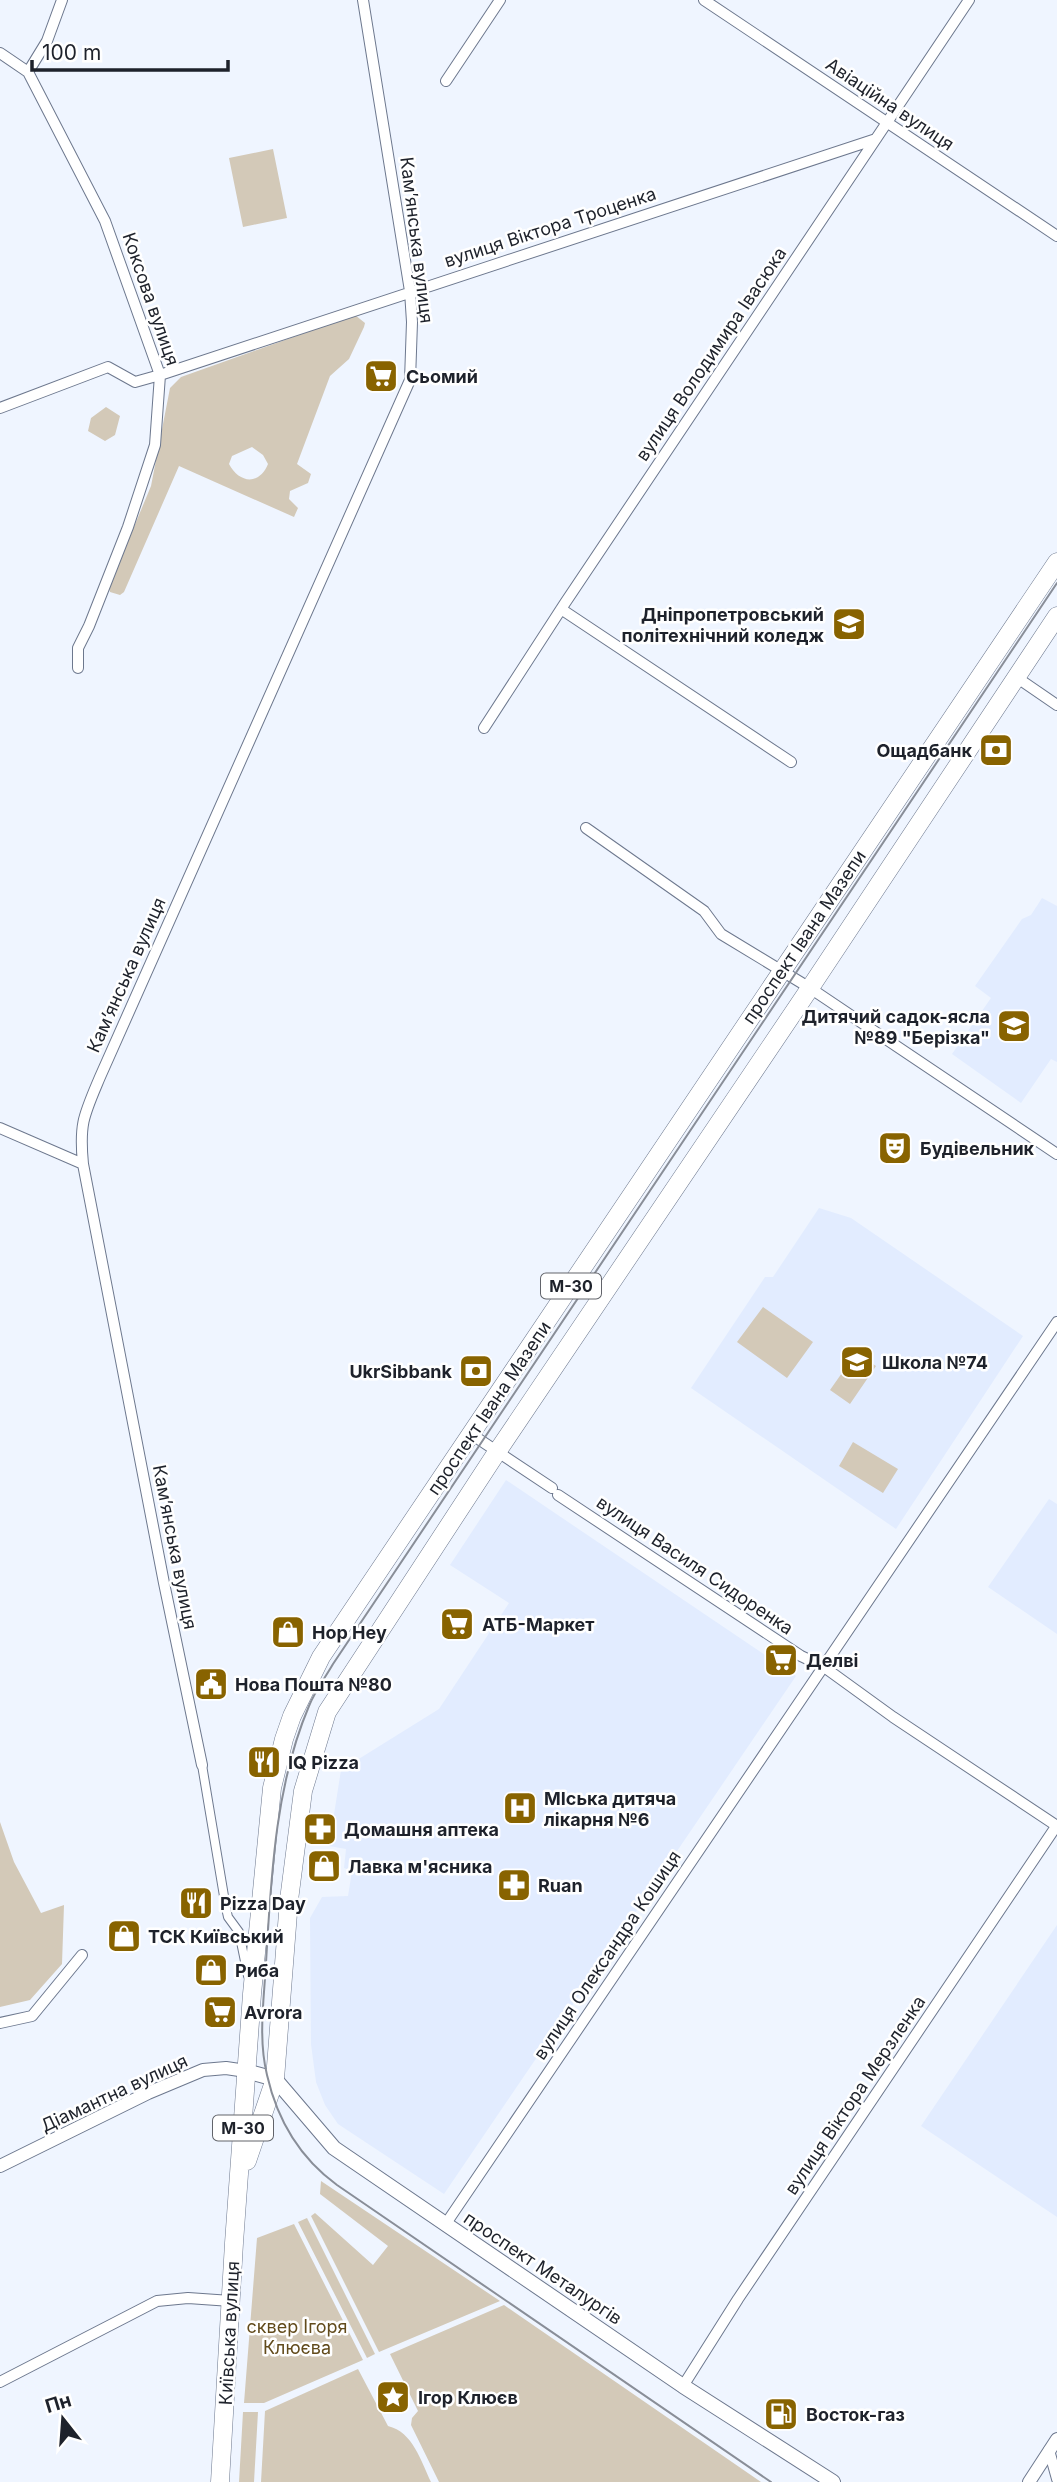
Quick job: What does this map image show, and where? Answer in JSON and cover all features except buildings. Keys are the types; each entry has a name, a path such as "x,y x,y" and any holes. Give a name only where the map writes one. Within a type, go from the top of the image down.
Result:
{"highway":[{"name":"проспект Івана Мазепи","path":"246,2071 272,1788 292,1716 321,1657 1057,562"},
{"name":"проспект Івана Мазепи","path":"275,2080 289,1900 303,1791 327,1712 497,1452 1057,616"},
{"name":"Київська вулиця","path":"220,2482 246,2071"},
{"name":"Київська вулиця","path":"240,2185 275,2080"}],"main road":[{"path":"246,2071 275,2080"},
{"name":"проспект Металургів","path":"275,2080 334,2148 683,2386 833,2482"}],"street":[{"path":"28,72 47,41 62,0"},
{"name":"Камʼянська вулиця","path":"252,1994 239,1932 228,1917 202,1765 83,1164 81,1126 95,1088 410,380 410,291 363,0"},
{"path":"446,81 500,0"},
{"name":"Авіаційна вулиця","path":"704,0 1057,236"},
{"name":"вулиця Володимира Івасюка","path":"484,728 969,0"},
{"name":"Коксова вулиця","path":"0,53 28,72 105,221 160,374 155,445 128,527 78,648 78,668"},
{"name":"вулиця Віктора Троценка","path":"0,408 108,367 135,382 876,139"},
{"path":"561,609 791,762"},
{"path":"1016,677 1057,705"},
{"path":"586,828 704,911 721,934 810,988 1057,1154"},
{"path":"0,1128 83,1164"},
{"name":"вулиця Олександра Кошиця","path":"445,2225 1057,1322"},
{"name":"вулиця Василя Сидоренка","path":"471,1434 801,1656 824,1667 1057,1826"},
{"name":"вулиця Віктора Мерзленка","path":"683,2386 738,2299 1057,1826"},
{"path":"0,2023 32,2016 82,1955"},
{"name":"Діамантна вулиця","path":"0,2166 203,2070 226,2068 246,2071"},
{"path":"0,2382 157,2301 188,2298 230,2301"},
{"path":"1053,2445 1057,2479"},
{"path":"1029,2482 1053,2445"}],"shaded area":[{"name":"Дитячий садок-ясла №89 \"Берізка\"","path":"1042,898 1057,906 1057,1062 1051,1059 1021,1103 952,1054 991,998 975,986 1022,919 1031,915"},
{"name":"Школа №74","path":"819,1208 851,1218 1023,1336 896,1529 691,1388 765,1277 773,1277"},
{"name":"МІська дитяча лікарня №6","path":"506,1480 796,1676 444,2194 338,2124 325,2105 316,2082 311,2044 310,1918 322,1897 348,1896 352,1871 344,1868 346,1849 329,1846 341,1770 439,1709 509,1603 450,1565"},
{"path":"1049,1499 1057,1504 1057,1634 988,1587"},
{"path":"1057,1925 1057,2217 921,2126"}],"green space":[{"path":"273,149 287,218 243,227 229,158"},
{"path":"355,315 365,323 349,359 330,376 297,464 311,474 308,483 290,491 289,499 298,508 294,517 179,466 124,592 120,595 110,592 109,587 151,486 170,388 181,377","holes":["252,447 263,455 268,464 260,476 254,479 243,478 229,464 232,456"]},
{"path":"106,407 120,416 115,435 105,441 88,431 91,418"},
{"path":"763,1307 813,1342 787,1378 737,1342"},
{"path":"856,1353 876,1366 850,1404 830,1390"},
{"path":"853,1442 898,1469 883,1493 839,1466"},
{"path":"0,1822 14,1862 41,1913 64,1905 62,1964 30,2000 0,2007"},
{"name":"сквер Ігоря Клюєва","path":"321,2181 500,2301 379,2352 311,2216 315,2213 373,2265 388,2246 320,2194"},
{"path":"307,2218 375,2354 367,2358 298,2222"},
{"name":"сквер Ігоря Клюєва","path":"294,2224 363,2360 264,2403 244,2403 257,2238"},
{"name":"сквер Ігоря Клюєва","path":"504,2305 761,2482 439,2482 411,2425 412,2418 418,2411 390,2354"},
{"name":"сквер Ігоря Клюєва","path":"358,2369 388,2426 397,2429 410,2441 431,2482 261,2482 265,2411"},
{"path":"243,2412 258,2412 254,2482 239,2482"}],"tram line":[{"path":"771,2482 337,2185 301,2150 277,2107 264,2061 263,2005 277,1833 282,1800 298,1737 311,1700 333,1664 1057,583"}],"place":[{"name":"Сьомий","path":"381,376"},
{"name":"Дніпропетровський політехнічний коледж","path":"849,624"},
{"name":"Ощадбанк","path":"996,750"},
{"name":"Дитячий садок-ясла №89 \"Берізка\"","path":"1014,1026"},
{"name":"Будівельник","path":"895,1148"},
{"name":"Школа №74","path":"857,1362"},
{"name":"UkrSibbank","path":"476,1371"},
{"name":"АТБ-Маркет","path":"457,1624"},
{"name":"Hop Hey","path":"288,1632"},
{"name":"Делві","path":"781,1660"},
{"name":"Нова Пошта №80","path":"211,1684"},
{"name":"IQ Pizza","path":"264,1762"},
{"name":"МІська дитяча лікарня №6","path":"520,1808"},
{"name":"Домашня аптека","path":"320,1829"},
{"name":"Лавка м'ясника","path":"324,1866"},
{"name":"Ruan","path":"514,1885"},
{"name":"Pizza Day","path":"196,1903"},
{"name":"ТСК Київський","path":"124,1936"},
{"name":"Риба","path":"211,1970"},
{"name":"Avrora","path":"220,2012"},
{"name":"Ігор Клюєв","path":"393,2397"},
{"name":"Восток-газ","path":"781,2414"}]}
